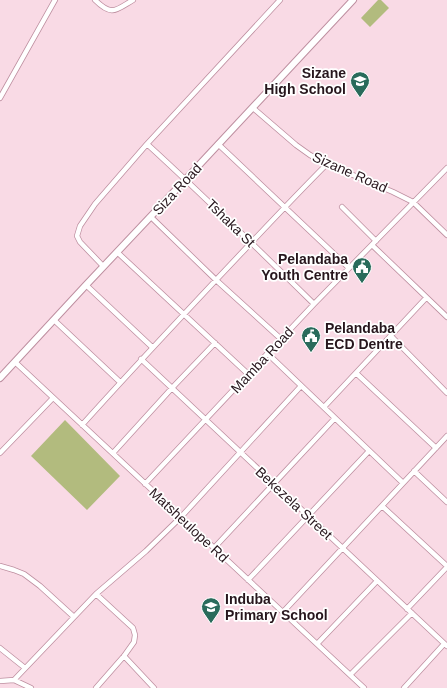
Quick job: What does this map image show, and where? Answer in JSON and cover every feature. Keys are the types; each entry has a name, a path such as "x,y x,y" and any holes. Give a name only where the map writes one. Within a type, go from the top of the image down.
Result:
{"street":[{"path":"0,98 56,0"},
{"path":"96,0 102,7 110,11 119,9 133,0"},
{"path":"103,266 80,242 77,236 80,226 95,204 147,144 280,0"},
{"name":"Siza Road","path":"0,378 353,0"},
{"name":"Sizane Road","path":"253,108 310,155 327,164 394,192 413,202 447,235"},
{"name":"Tshaka St","path":"147,144 186,179 314,304"},
{"path":"218,144 349,268"},
{"path":"82,424 152,347 285,206 327,164"},
{"name":"Mamba Road","path":"146,484 314,304 447,168"},
{"path":"342,207 376,241"},
{"path":"151,217 216,280 281,339"},
{"path":"372,245 447,317"},
{"path":"118,252 248,374"},
{"path":"86,285 152,347"},
{"path":"324,407 426,298"},
{"path":"54,320 120,382"},
{"path":"391,336 447,393"},
{"path":"113,453 215,343"},
{"path":"268,354 403,483"},
{"name":"Bekezela Street","path":"142,359 446,645"},
{"name":"Matsheulope Rd","path":"15,362 364,688"},
{"path":"356,373 436,448"},
{"path":"14,680 96,594 146,551 181,517 301,386"},
{"path":"0,452 53,398"},
{"path":"214,548 335,418"},
{"path":"282,612 447,436"},
{"path":"248,580 369,451"},
{"path":"414,471 447,502"},
{"path":"382,506 447,567 407,609"},
{"path":"0,566 24,574 40,586 74,617"},
{"path":"317,644 378,581"},
{"path":"96,594 133,628 135,635 134,642 124,656 96,688"},
{"path":"350,675 412,613"},
{"path":"404,688 446,645"},
{"path":"0,648 25,668"},
{"path":"124,656 154,688"},
{"path":"0,681 14,680 31,688"}],"green space":[{"path":"378,0 381,0 389,8 370,27 361,18"},
{"path":"65,420 120,476 87,510 31,456"}],"place":[{"name":"Sizane High School","path":"360,98"},
{"name":"Pelandaba Youth Centre","path":"362,284"},
{"name":"Pelandaba ECD Dentre","path":"311,353"},
{"name":"Induba Primary School","path":"211,624"}]}
